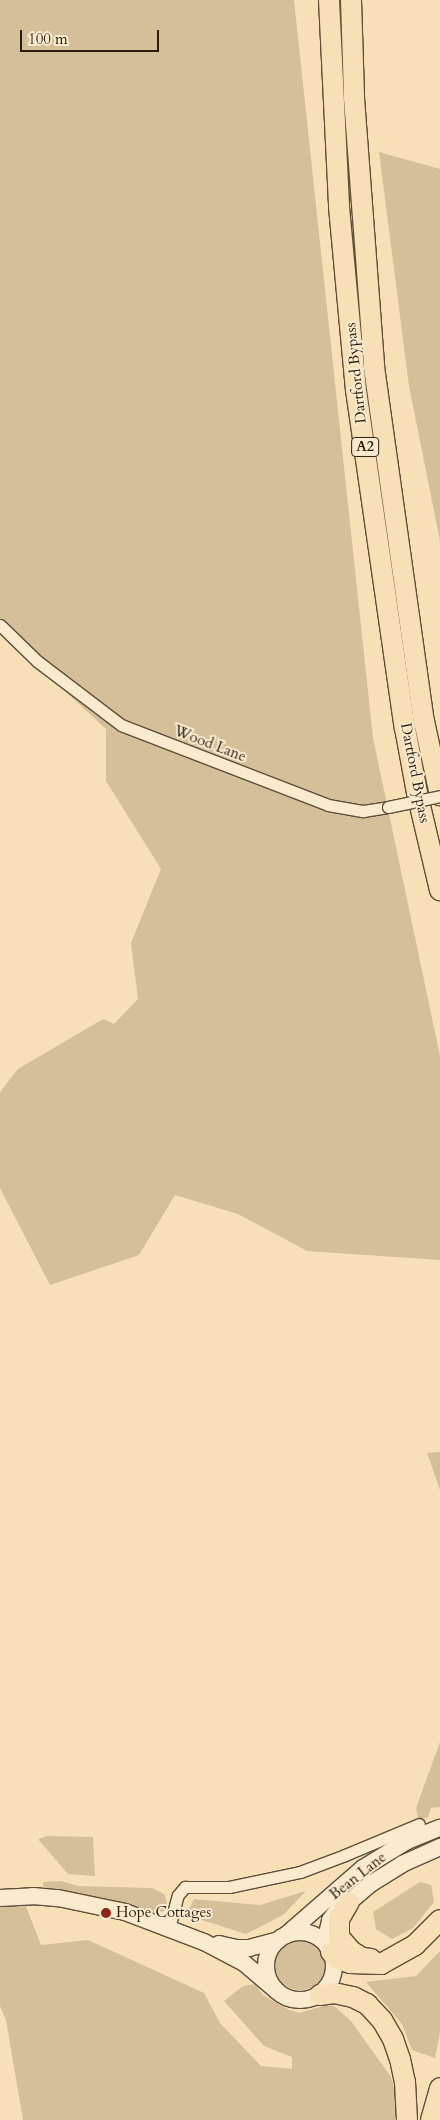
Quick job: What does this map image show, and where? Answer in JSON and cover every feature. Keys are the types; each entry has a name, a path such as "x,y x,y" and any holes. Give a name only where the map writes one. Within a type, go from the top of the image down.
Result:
{"highway":[{"name":"Dartford Bypass","path":"329,0 339,207 356,390 405,728 417,793 440,890"},
{"name":"Dartford Bypass","path":"351,0 354,98 374,368 424,721 440,795"},
{"path":"349,1902 339,1922 339,1933 343,1943 360,1957 388,1960"},
{"path":"329,1949 338,1959 356,1965 381,1964 415,1946 440,1920"},
{"path":"320,1995 337,1993 353,1997 367,2004 382,2020 395,2044 402,2065 407,2120"},
{"path":"431,2120 440,2088"}],"main road":[{"name":"Bean Lane","path":"204,1942 249,1948 281,1938 363,1868 407,1841 439,1828"},
{"name":"Bean Lane","path":"329,1949 326,1935 330,1920 342,1905 349,1902 394,1869 435,1849"},
{"name":"Bean Lane","path":"0,1898 34,1896 65,1899 117,1910 204,1942 244,1963 276,1991"},
{"path":"305,1932 318,1937 329,1949 333,1972 328,1986 320,1995 296,2000 276,1991 266,1972 266,1965 269,1951 281,1938 305,1932"}],"street":[{"name":"Wood Lane","path":"0,626 37,661 121,725 328,805 363,812 440,795"},
{"name":"Bean Lane","path":"168,1928 178,1896 185,1887 228,1887 300,1872 345,1855 416,1821"},
{"path":"300,1872 304,1884"}],"shaded area":[{"path":"0,0 294,0 373,738 440,1056 440,1260 307,1251 238,1214 175,1195 139,1255 50,1285 0,1188 0,1092 18,1069 103,1019 114,1024 138,999 131,943 161,869 106,781 106,729 0,631"},
{"path":"379,152 440,169 440,541 409,386"},
{"path":"440,1452 440,1490 427,1453"},
{"path":"440,1742 440,1807 431,1808 428,1817 421,1819 418,1818 416,1808"},
{"path":"48,1836 93,1837 95,1876 68,1874 38,1839"},
{"path":"61,1881 78,1886 152,1888 164,1894 167,1902 164,1911 153,1913 126,1905 44,1892 43,1882"},
{"path":"420,1882 431,1885 434,1902 413,1928 392,1939 376,1929 373,1912"},
{"path":"306,1891 283,1915 246,1934 186,1915 194,1899 260,1905"},
{"path":"25,1904 41,1945 88,1940 204,1993 220,2023 261,2066 292,2069 292,2057 264,2046 224,2001 243,1986 255,1984 263,1995 287,2009 299,2013 327,2005 334,2006 351,2021 391,2077 395,2090 395,2120 23,2120 6,2020 0,2006 0,1907"},
{"path":"305,1940 318,1947 324,1955 324,1975 318,1983 310,1989 295,1990 282,1983 276,1975 275,1960 282,1947 290,1941"},
{"path":"440,1951 440,2033 435,2058 412,2050 402,2024 366,1982 416,1976"}],"place":[{"name":"Hope Cottages","path":"106,1913"}]}
